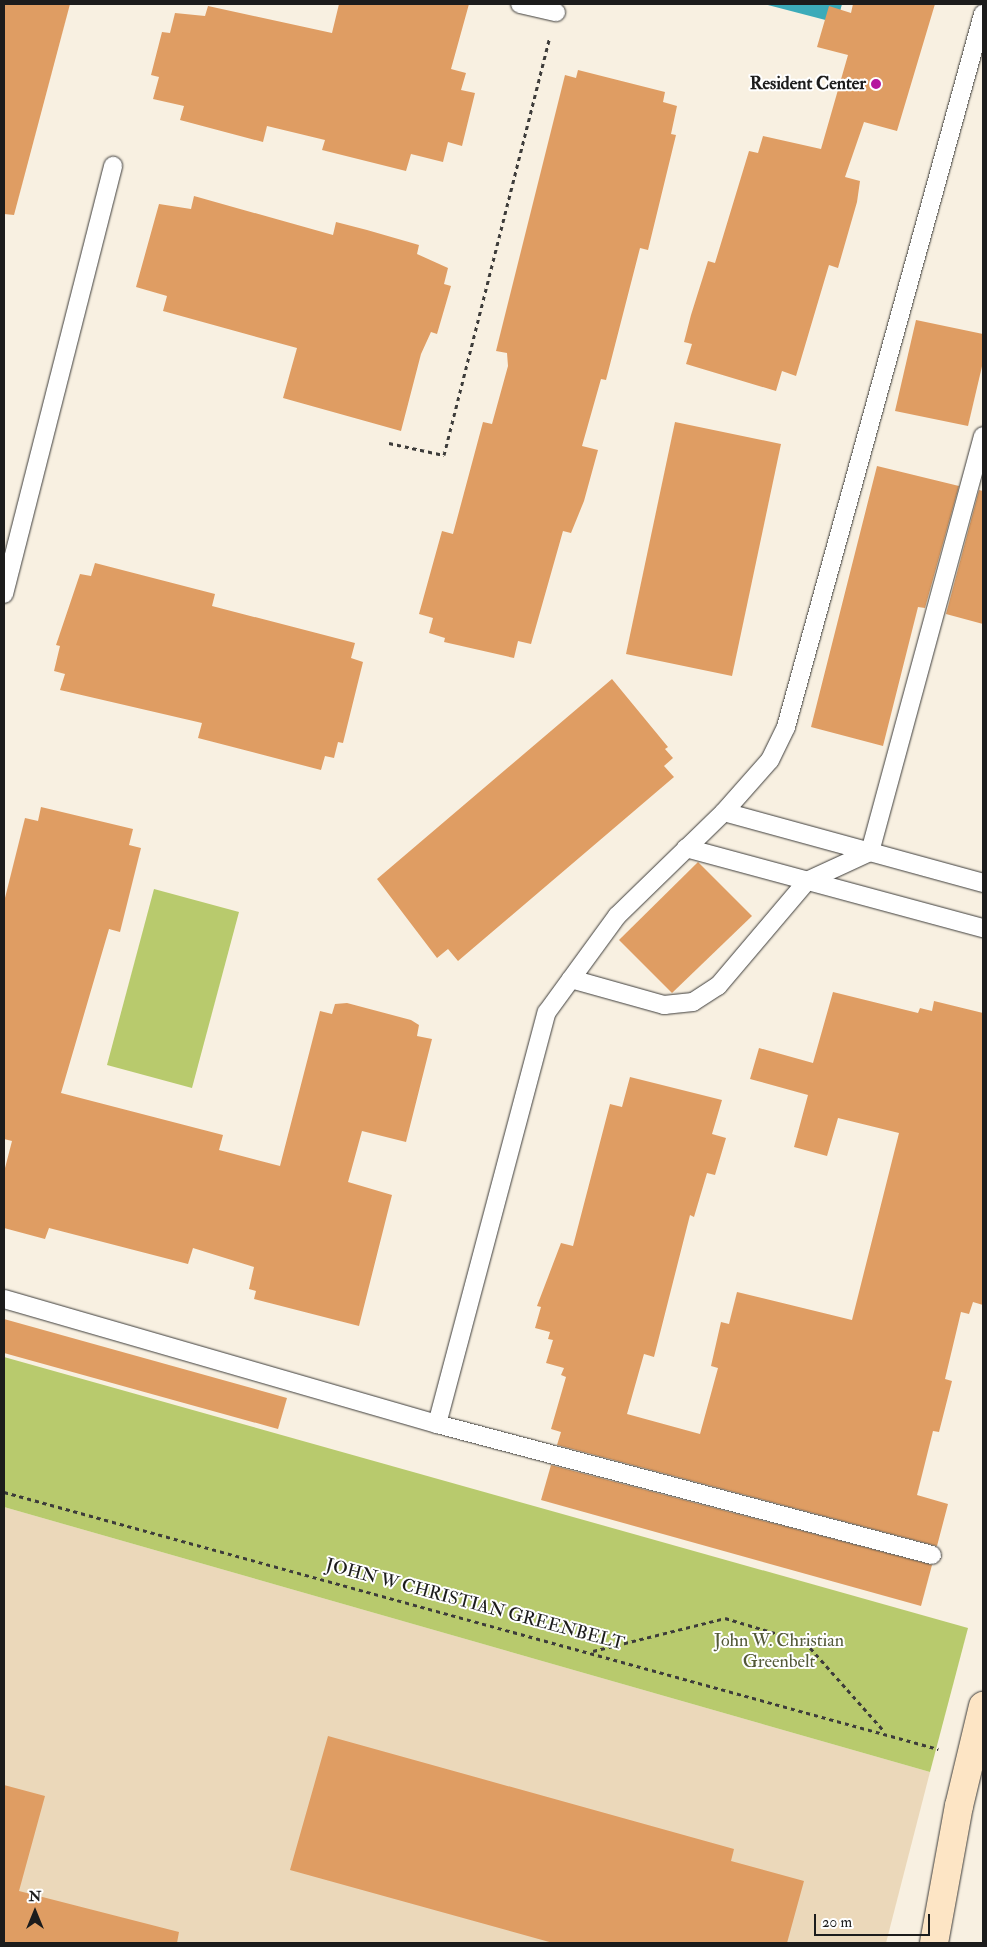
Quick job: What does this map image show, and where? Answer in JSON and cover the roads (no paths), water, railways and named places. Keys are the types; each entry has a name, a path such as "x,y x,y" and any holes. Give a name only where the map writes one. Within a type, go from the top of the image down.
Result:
{"street":[{"path":"934,1943 959,1806 983,1706"}],"lane":[{"path":"520,4 556,12"},
{"path":"437,1424 546,1012 616,916 724,812 770,760 786,727 983,14"},
{"path":"4,594 113,166"},
{"path":"870,852 983,436"},
{"path":"724,812 983,883"},
{"path":"686,848 983,928"},
{"path":"571,979 664,1005 693,1002 718,986 807,881 870,852"},
{"path":"4,1299 437,1424 932,1555"}],"water":[{"path":"764,4 842,4 837,23"}],"place":[{"name":"Resident Center","path":"876,84"}],"park label":[{"name":"John W. Christian Greenbelt","path":"779,1652"}]}
